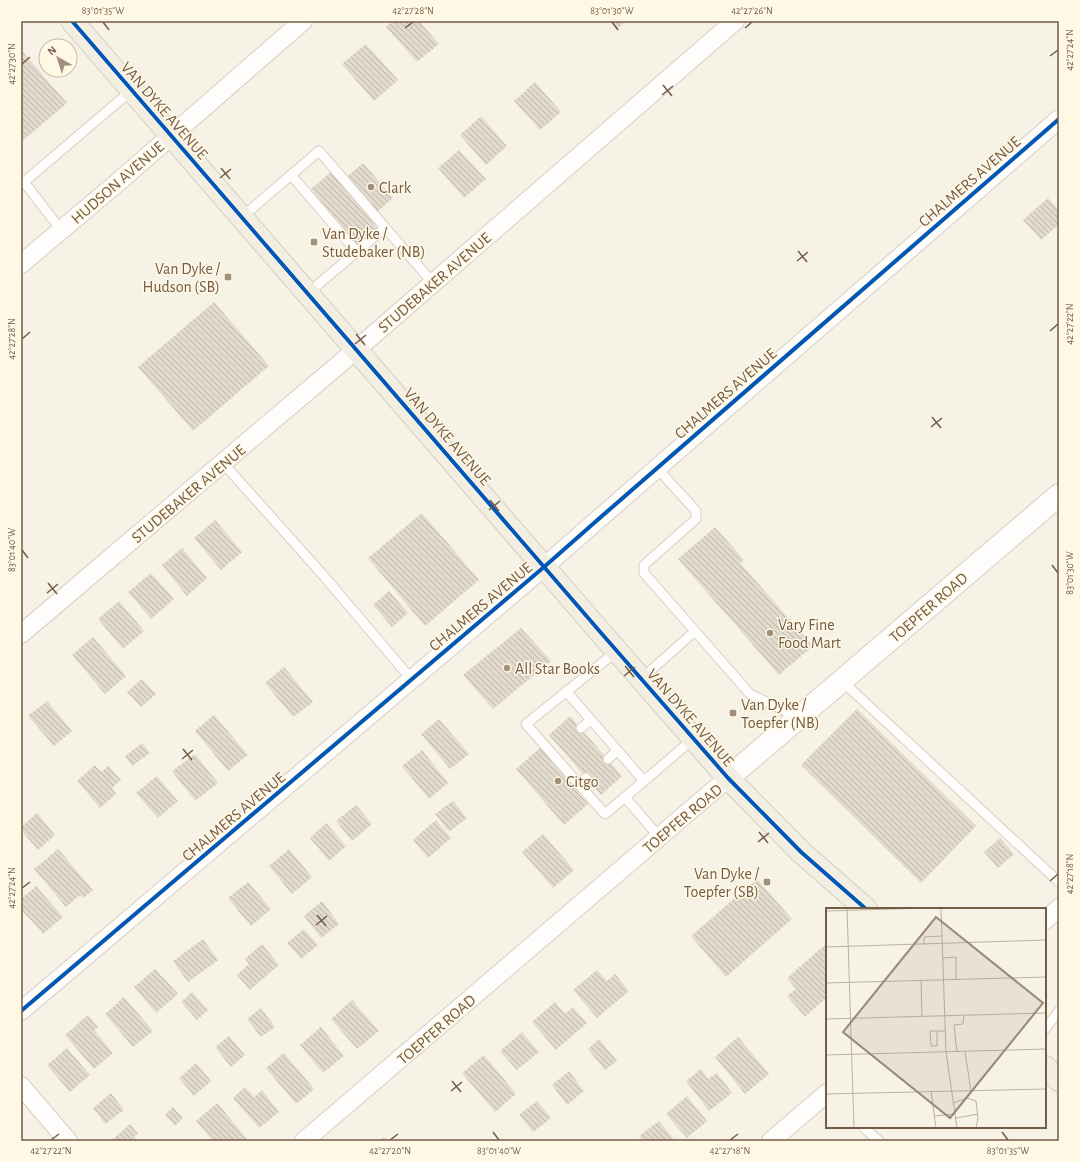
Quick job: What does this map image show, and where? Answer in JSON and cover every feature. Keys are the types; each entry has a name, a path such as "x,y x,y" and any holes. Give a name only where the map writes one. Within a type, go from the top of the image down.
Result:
{"main road":[{"name":"VAN DYKE AVENUE","path":"72,21 728,778 800,851 865,908"},
{"path":"1046,1069 1059,1080"}],"street":[{"name":"HUDSON AVENUE","path":"21,264 172,136 303,21"},
{"name":"STUDEBAKER AVENUE","path":"21,634 433,284 735,21"},
{"name":"CHALMERS AVENUE","path":"21,1011 544,567 1059,119"},
{"name":"TOEPFER ROAD","path":"304,1141 1059,495"},
{"path":"1046,919 1059,908"},
{"path":"21,1086 68,1141"},
{"path":"770,1141 826,1094"}],"lane":[{"path":"61,230 24,182 132,90"},
{"path":"242,216 319,151 433,284"},
{"path":"291,175 356,252"},
{"path":"308,293 385,228"},
{"path":"223,463 323,574 412,680"},
{"path":"658,468 696,511 696,519 644,565 644,574 750,694 785,711 796,720"},
{"path":"641,679 694,632"},
{"path":"617,651 526,724 579,785 605,814 694,738"},
{"path":"842,681 1059,882"},
{"path":"566,692 644,781"},
{"path":"581,728 591,720"},
{"path":"552,754 560,748"},
{"path":"608,759 618,751"},
{"path":"579,785 586,778"},
{"path":"625,797 659,837"},
{"path":"1046,1028 1059,1012"},
{"path":"864,1128 879,1141"}],"building":[{"path":"393,21 419,21 439,44 417,62 386,27"},
{"path":"610,21 626,21 617,29"},
{"path":"366,44 398,80 374,101 342,64"},
{"path":"21,50 38,70 38,78 45,78 67,103 21,142"},
{"path":"535,82 561,112 540,130 514,101"},
{"path":"481,116 507,146 486,165 460,135"},
{"path":"459,150 486,179 464,198 438,168"},
{"path":"363,163 393,198 377,212 347,177"},
{"path":"331,172 378,229 358,246 311,189"},
{"path":"1048,198 1059,210 1059,224 1041,240 1023,220"},
{"path":"214,302 269,366 193,431 138,367"},
{"path":"422,513 479,580 425,626 368,558"},
{"path":"215,520 242,552 221,570 194,538"},
{"path":"715,527 744,560 740,563 813,646 779,675 678,559"},
{"path":"182,548 207,578 187,596 162,565"},
{"path":"151,573 174,599 151,619 128,592"},
{"path":"389,591 408,613 392,627 373,605"},
{"path":"119,601 144,631 123,649 98,619"},
{"name":"All Star Books","path":"521,628 551,661 493,709 463,675"},
{"path":"93,637 126,676 105,694 72,655"},
{"path":"284,667 313,702 293,717 265,683"},
{"path":"142,679 156,694 141,707 127,692"},
{"path":"47,701 72,731 54,746 28,716"},
{"path":"857,709 976,826 921,883 801,765"},
{"path":"214,715 248,755 228,771 195,731"},
{"path":"570,716 622,776 601,795 549,735"},
{"path":"439,719 469,754 450,769 421,734"},
{"path":"142,743 150,753 132,766 125,756"},
{"path":"540,748 588,804 564,825 516,769"},
{"path":"422,750 448,783 429,799 402,766"},
{"path":"195,754 218,783 195,801 172,771"},
{"path":"95,765 101,772 108,766 121,780 112,788 116,794 100,808 77,781"},
{"path":"157,776 178,801 158,818 136,793"},
{"path":"453,801 467,818 449,832 435,814"},
{"path":"356,805 372,824 352,841 336,821"},
{"path":"37,813 55,835 38,850 21,830 21,827"},
{"path":"436,820 451,838 428,858 413,840"},
{"path":"326,823 346,846 329,861 310,838"},
{"path":"543,834 574,870 553,888 522,852"},
{"path":"1000,838 1014,854 998,868 984,852"},
{"path":"58,849 93,890 83,898 80,895 66,907 34,869"},
{"path":"289,849 312,877 292,894 269,866"},
{"path":"757,879 792,919 726,977 691,936"},
{"path":"248,882 271,909 251,926 228,898"},
{"path":"36,886 63,917 43,934 21,909 21,899"},
{"path":"322,901 339,924 321,938 304,916"},
{"path":"304,929 318,945 301,959 287,943"},
{"path":"203,939 218,960 188,982 173,961"},
{"path":"262,944 279,965 250,990 237,975 249,964 245,959"},
{"path":"826,944 826,998 805,1017 787,996 796,989 787,978"},
{"path":"155,969 178,994 156,1013 134,987"},
{"path":"597,970 607,981 615,974 629,991 597,1018 573,990"},
{"path":"192,992 208,1010 197,1020 181,1002"},
{"path":"124,997 153,1031 133,1047 105,1014"},
{"path":"352,1000 379,1031 357,1049 331,1019"},
{"path":"555,1002 565,1014 573,1007 587,1023 556,1050 532,1022"},
{"path":"261,1008 275,1027 261,1037 247,1019"},
{"path":"88,1015 98,1027 94,1030 113,1053 94,1069 65,1035"},
{"path":"321,1027 344,1056 323,1073 300,1045"},
{"path":"522,1032 539,1052 517,1070 500,1051"},
{"path":"229,1036 245,1055 231,1067 215,1047"},
{"path":"738,1037 769,1074 745,1094 715,1057"},
{"path":"599,1039 617,1061 605,1070 588,1049"},
{"path":"67,1048 90,1075 70,1092 47,1065"},
{"path":"284,1053 314,1089 296,1104 266,1068"},
{"path":"484,1055 516,1094 495,1112 462,1073"},
{"path":"196,1063 211,1081 194,1096 179,1078"},
{"path":"701,1069 708,1079 717,1073 732,1093 709,1111 686,1081"},
{"path":"569,1071 584,1091 567,1105 552,1085"},
{"path":"245,1087 254,1097 262,1090 279,1112 259,1128 233,1098"},
{"path":"111,1093 124,1110 105,1124 93,1108"},
{"path":"687,1096 707,1121 687,1138 666,1114"},
{"path":"537,1101 551,1118 533,1132 519,1115"},
{"path":"217,1103 249,1141 213,1141 196,1121"},
{"path":"173,1107 183,1118 175,1126 165,1115"},
{"path":"659,1121 675,1141 643,1141 639,1136"},
{"path":"130,1124 138,1134 134,1137 137,1141 111,1141"},
{"path":"384,1137 388,1141 379,1141"}],"cycle path":[{"path":"72,21 728,778 801,852 865,908"},
{"path":"21,1011 544,567 1059,119"}],"place":[{"name":"Clark","path":"371,187"},
{"name":"Van Dyke / Studebaker (NB)","path":"314,242"},
{"name":"Van Dyke / Hudson (SB)","path":"228,277"},
{"name":"Vary Fine Food Mart","path":"770,633"},
{"name":"All Star Books","path":"507,668"},
{"name":"Van Dyke / Toepfer (NB)","path":"733,713"},
{"name":"Citgo","path":"558,781"},
{"name":"Van Dyke / Toepfer (SB)","path":"767,882"}]}
